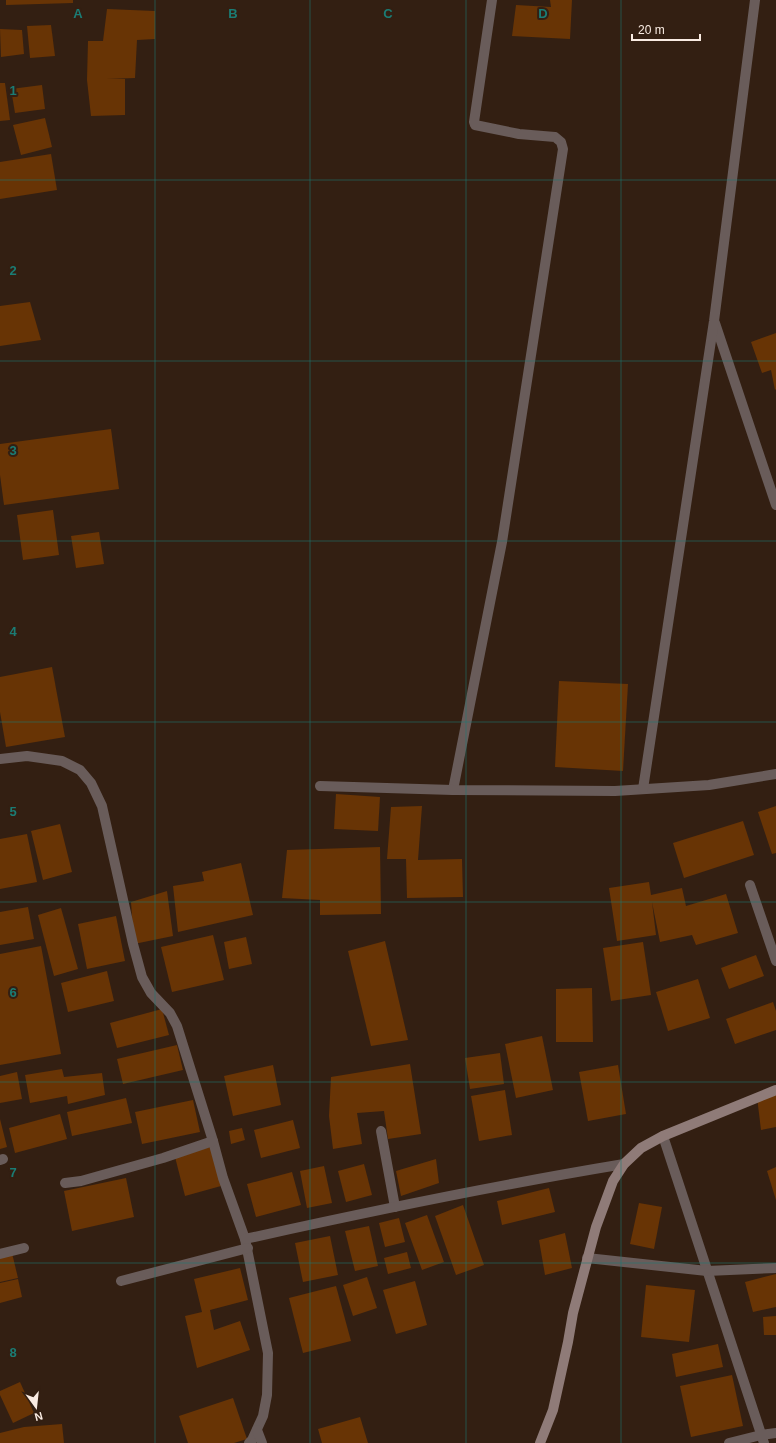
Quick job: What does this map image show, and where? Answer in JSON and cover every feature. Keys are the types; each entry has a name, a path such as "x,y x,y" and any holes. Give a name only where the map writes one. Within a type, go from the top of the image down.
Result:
{"street":[{"path":"453,790 502,542 562,149 561,142 555,137 511,132 475,125 474,122 492,0"},
{"path":"643,789 714,321 756,0"},
{"path":"714,321 776,505"},
{"path":"0,759 27,756 62,761 80,770 91,783 102,806 133,944 142,977 151,993 170,1013 177,1026 223,1178 246,1244 268,1353 267,1395 263,1416 252,1440 248,1443"},
{"path":"320,786 453,790 616,791 709,785 776,774"},
{"path":"750,885 776,961"},
{"path":"540,1443 553,1410 573,1313 596,1227 613,1181 624,1164 641,1148 663,1136 776,1090"},
{"path":"382,1131 395,1207"},
{"path":"663,1136 762,1439"},
{"path":"65,1183 81,1181 163,1158 213,1141"},
{"path":"121,1281 246,1244 395,1207 553,1176 624,1164"},
{"path":"0,1254 24,1248"},
{"path":"587,1258 707,1271 776,1268"},
{"path":"257,1430 262,1443"},
{"path":"729,1443 762,1439 776,1433"}],"building":[{"path":"6,0 73,0 73,3 6,5"},
{"path":"550,0 572,0 570,39 512,36 516,5 551,7"},
{"path":"107,9 155,11 155,39 137,40 135,78 107,79 125,79 125,115 91,116 87,80 88,41 103,41"},
{"path":"51,25 55,56 30,58 27,26"},
{"path":"0,29 22,30 24,54 1,57"},
{"path":"0,83 5,83 10,120 0,121"},
{"path":"42,85 45,109 15,113 11,89"},
{"path":"45,118 52,147 21,155 13,125"},
{"path":"51,154 57,190 0,199 0,162"},
{"path":"30,302 41,340 0,346 0,306"},
{"path":"776,333 775,390 771,370 762,373 751,342"},
{"path":"111,429 119,489 4,505 0,475 0,444"},
{"path":"53,510 59,555 23,560 17,515"},
{"path":"99,532 104,564 76,568 71,536"},
{"path":"52,667 65,737 6,747 0,712 0,677"},
{"path":"559,681 628,684 623,771 555,767"},
{"path":"336,794 380,797 378,831 334,829"},
{"path":"422,806 418,860 462,859 463,897 407,898 406,859 387,859 391,807"},
{"path":"776,806 776,853 772,854 758,812"},
{"path":"743,821 754,855 684,878 673,843"},
{"path":"60,824 72,872 43,880 31,831"},
{"path":"27,834 37,882 0,889 0,839"},
{"path":"380,847 381,914 320,915 320,900 282,898 287,850"},
{"path":"241,863 253,915 178,932 173,886 204,881 202,872"},
{"path":"649,882 651,895 682,888 686,906 726,894 738,933 696,945 692,935 660,942 652,902 656,935 617,941 609,888"},
{"path":"167,891 173,936 134,944 131,902"},
{"path":"28,907 34,939 0,945 0,912"},
{"path":"61,908 78,969 54,976 38,915"},
{"path":"116,916 125,961 87,969 78,924"},
{"path":"213,935 224,980 172,992 161,947"},
{"path":"246,937 252,964 229,969 224,942"},
{"path":"385,941 408,1040 371,1046 348,951"},
{"path":"643,942 651,995 611,1001 603,948"},
{"path":"41,946 61,1054 0,1065 0,954"},
{"path":"756,955 764,976 729,989 721,968"},
{"path":"107,971 114,1001 68,1012 61,983"},
{"path":"698,979 710,1018 668,1031 656,992"},
{"path":"592,988 593,1042 556,1042 556,989"},
{"path":"773,1002 776,1011 776,1030 735,1044 726,1019"},
{"path":"162,1009 169,1035 117,1048 110,1023"},
{"path":"542,1036 553,1090 516,1098 505,1044"},
{"path":"177,1045 183,1070 123,1084 117,1059"},
{"path":"500,1053 504,1084 470,1089 465,1058"},
{"path":"410,1064 421,1134 388,1139 384,1111 357,1113 362,1144 333,1149 329,1116 331,1077"},
{"path":"273,1065 281,1105 233,1116 224,1076"},
{"path":"618,1065 626,1114 588,1121 579,1072"},
{"path":"62,1069 64,1077 102,1073 105,1095 68,1104 67,1096 30,1103 25,1075"},
{"path":"17,1072 22,1099 0,1103 0,1076"},
{"path":"505,1090 512,1135 479,1141 471,1096"},
{"path":"776,1095 776,1127 761,1130 757,1097"},
{"path":"126,1098 132,1123 72,1136 67,1112"},
{"path":"193,1100 200,1132 142,1144 135,1112"},
{"path":"60,1114 67,1139 15,1153 9,1128"},
{"path":"0,1119 7,1147 0,1149"},
{"path":"293,1120 300,1148 261,1158 254,1130"},
{"path":"242,1128 245,1140 231,1144 229,1131"},
{"path":"210,1147 221,1186 185,1196 175,1157"},
{"path":"436,1159 439,1183 401,1196 396,1171"},
{"path":"364,1164 372,1195 346,1202 338,1171"},
{"path":"324,1166 332,1203 307,1208 300,1171"},
{"path":"776,1167 776,1200 767,1171"},
{"path":"292,1172 301,1205 256,1217 247,1184"},
{"path":"126,1178 134,1217 72,1231 64,1191"},
{"path":"549,1188 555,1212 502,1225 497,1201"},
{"path":"639,1203 662,1207 654,1249 630,1244"},
{"path":"463,1205 484,1265 456,1275 435,1216"},
{"path":"427,1215 444,1262 422,1270 405,1223"},
{"path":"399,1218 405,1242 385,1247 379,1223"},
{"path":"369,1226 378,1266 355,1271 345,1231"},
{"path":"565,1233 572,1268 545,1275 539,1240"},
{"path":"330,1236 338,1275 303,1282 295,1243"},
{"path":"407,1252 411,1268 388,1274 384,1258"},
{"path":"12,1253 18,1278 0,1282 0,1256"},
{"path":"240,1268 248,1300 210,1310 214,1330 240,1321 250,1350 197,1368 185,1316 202,1312 194,1279"},
{"path":"776,1274 776,1307 753,1312 745,1282"},
{"path":"367,1277 377,1308 353,1316 343,1285"},
{"path":"18,1279 22,1297 0,1303 0,1283"},
{"path":"415,1281 427,1325 396,1334 383,1290"},
{"path":"646,1285 695,1290 689,1342 641,1337"},
{"path":"336,1286 351,1341 303,1353 289,1298"},
{"path":"776,1316 776,1335 764,1335 763,1317"},
{"path":"718,1344 723,1367 676,1377 672,1354"},
{"path":"732,1375 743,1426 691,1437 680,1386"},
{"path":"20,1382 34,1413 13,1423 0,1395 0,1391"},
{"path":"233,1398 247,1439 234,1443 188,1443 179,1416"},
{"path":"360,1417 368,1443 322,1443 318,1429"},
{"path":"62,1424 64,1443 0,1443 0,1433 24,1427"}]}
